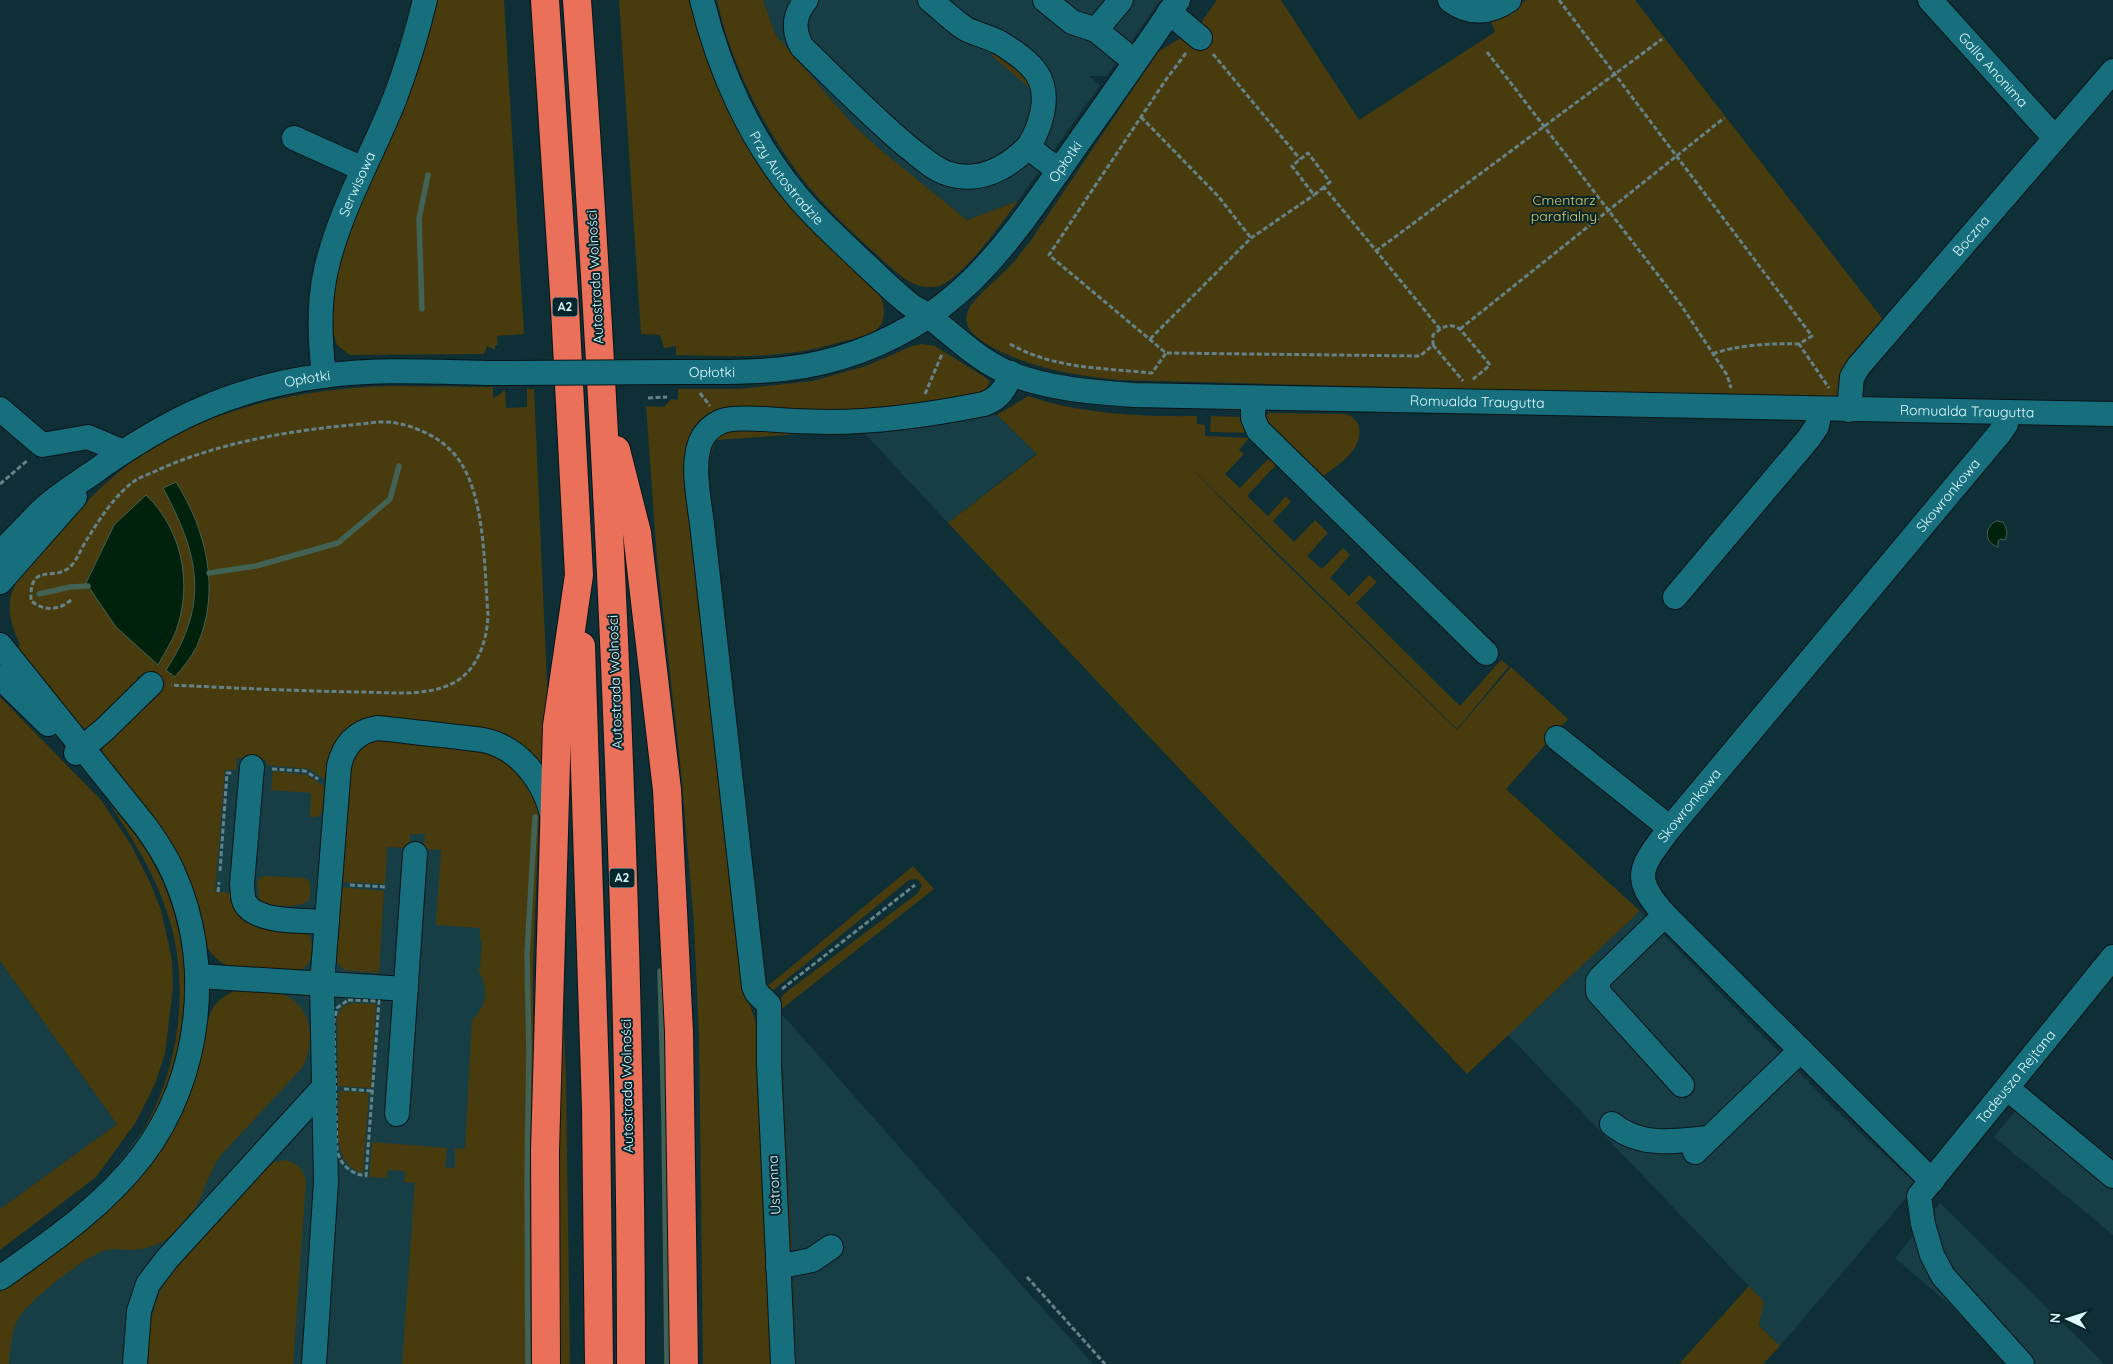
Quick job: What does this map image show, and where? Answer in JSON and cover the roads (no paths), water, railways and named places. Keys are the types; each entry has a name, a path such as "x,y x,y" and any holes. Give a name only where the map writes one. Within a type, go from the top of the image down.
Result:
{"highway":[{"name":"A2","path":"545,0 565,308 579,575 595,1088 599,1364"},
{"name":"Autostrada Wolności","path":"577,0 602,393 616,679 624,917 631,1364"},
{"path":"602,393 637,533 667,790 679,1032 684,1364"},
{"path":"546,1364 545,1152 557,726 579,575"}],"street":[{"name":"Serwisowa","path":"324,376 320,340 320,311 326,271 344,210 395,98 417,35 425,0"},
{"name":"Przy Autostradzie","path":"702,0 729,83 750,126 775,166 797,195 826,227 907,303 928,316 969,350 1011,374"},
{"path":"806,0 798,10 796,17 796,33 802,47 895,136 936,168 955,175 988,174 1009,164 1028,147 1036,136 1042,113 1043,92 1041,81 1037,73 1002,44 965,28 930,0"},
{"path":"1045,0 1072,22 1096,30 1134,62"},
{"path":"1096,30 1121,0"},
{"path":"1450,0 1460,7 1482,11 1492,10 1509,0"},
{"name":"Galla Anonima","path":"1930,0 2055,138"},
{"path":"1174,6 1187,25 1200,38"},
{"name":"Opłotki","path":"0,553 44,508 121,451 162,427 213,404 256,390 324,376 378,372 746,371 819,363 870,347 901,333 963,290 997,255 1059,171 1174,6"},
{"name":"Boczna","path":"1850,402 1852,377 1858,367 2113,71"},
{"path":"294,138 363,169"},
{"path":"1028,147 1059,171"},
{"name":"Romualda Traugutta","path":"1011,374 1057,386 1134,395 1820,410 1850,402 2007,412 2113,414"},
{"name":"Ustronna","path":"783,1364 768,1043 770,1005 754,987 702,524 697,466 699,446 709,430 717,423 726,420 748,418 832,422 884,419 975,406 993,401 1004,390 1011,374"},
{"path":"1254,398 1253,418 1258,430 1486,653"},
{"path":"0,409 42,445 88,437 121,451"},
{"path":"1675,597 1809,438 1817,426 1820,410"},
{"name":"Skowronkowa","path":"1925,1189 1800,1050 1665,915 1647,894 1643,885 1643,875 1646,862 1670,828 1999,434 2006,424 2007,412"},
{"name":"Opłotki","path":"0,582 101,467"},
{"path":"0,645 79,750 125,801 161,849 174,873 190,926 197,976 195,1027 187,1067 171,1107 143,1155 91,1211 0,1278"},
{"path":"0,677 79,750"},
{"path":"79,750 104,730 151,684"},
{"path":"314,1364 330,1088 322,984 339,766 342,754 354,739 368,730 377,728 484,740 511,752 524,762 540,783 550,803 555,826"},
{"path":"1557,738 1670,828"},
{"path":"252,767 242,884 245,902 251,911 262,916 327,922"},
{"path":"397,1114 415,854"},
{"path":"1665,915 1601,977 1598,981 1598,992 1682,1085"},
{"name":"Tadeusza Rejtana","path":"1925,1189 2113,957"},
{"path":"197,976 406,989"},
{"path":"1612,1124 1622,1132 1642,1140 1702,1145 1800,1050"},
{"path":"135,1364 139,1311 148,1284 167,1259 330,1088"},
{"path":"2007,1088 2113,1176"},
{"path":"1925,1189 1923,1224 1932,1255 1943,1276 2022,1364"},
{"path":"778,1267 812,1260 831,1247"}],"waterway":[{"path":"422,309 419,219 428,175"},
{"path":"209,573 256,566 338,543 390,499 399,466"},
{"path":"39,594 70,587 88,586"},
{"path":"528,1364 527,1180 529,1053 527,954 535,817"},
{"path":"660,971 667,1364"}],"park label":[{"name":"Cmentarz parafialny","path":"1564,208"}]}
